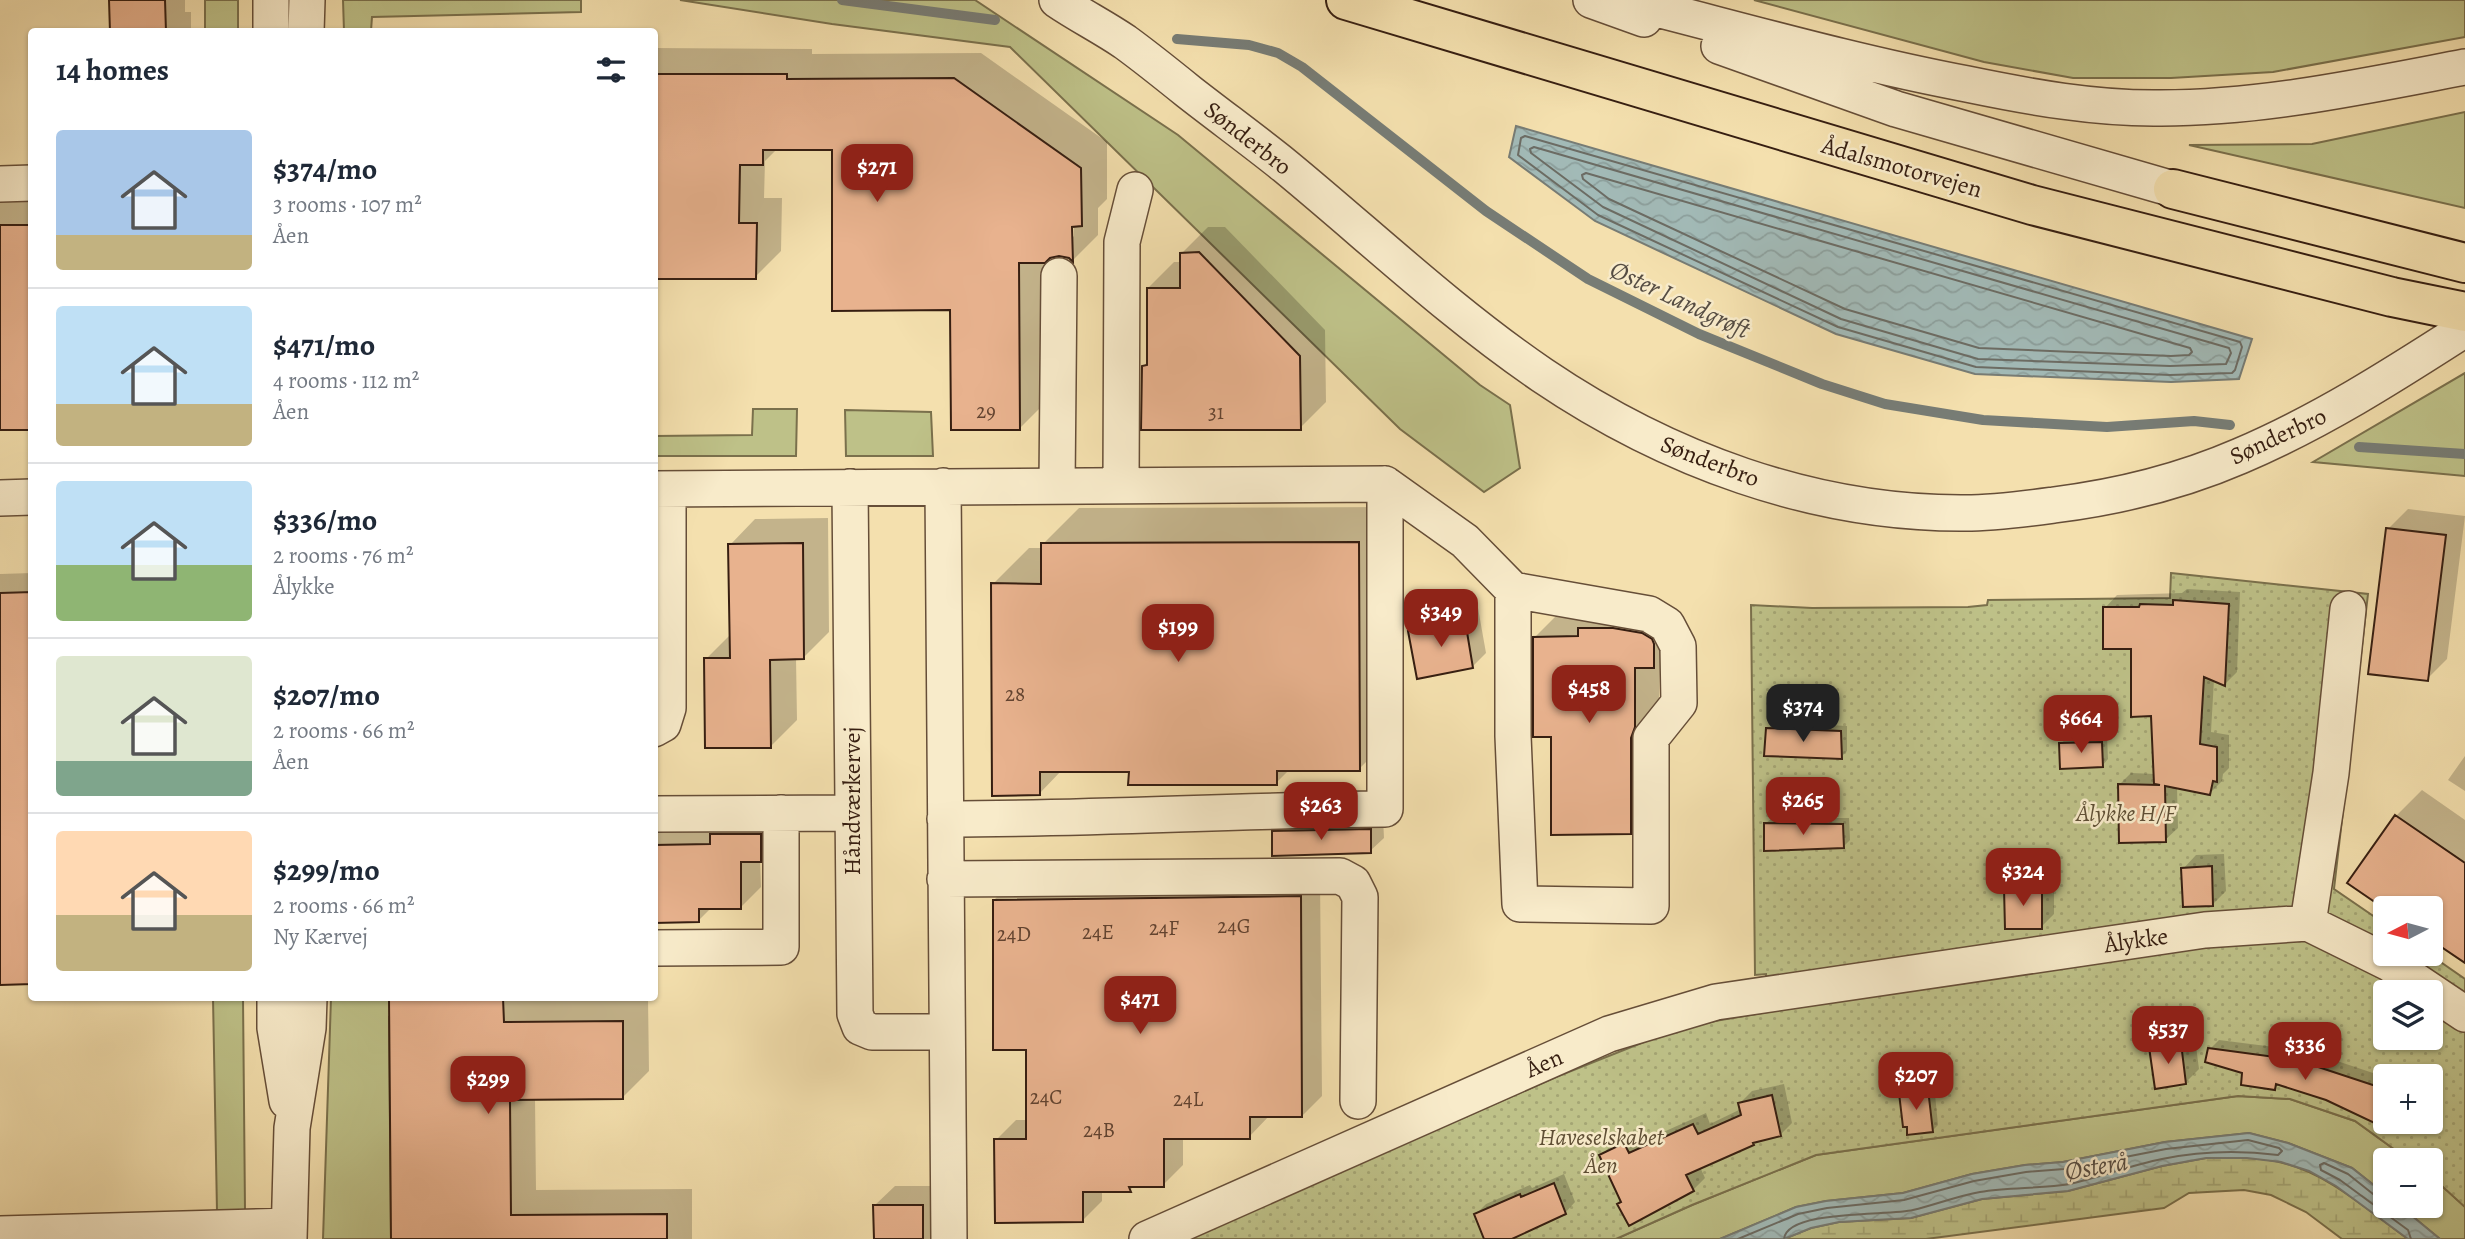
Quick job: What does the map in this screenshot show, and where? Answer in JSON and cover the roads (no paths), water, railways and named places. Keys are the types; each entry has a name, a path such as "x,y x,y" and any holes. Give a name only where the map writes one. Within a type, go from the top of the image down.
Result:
{"highway":[{"name":"Ådalsmotorvejen","path":"1346,0 2032,205 2392,297 2465,312"},
{"path":"2173,189 2465,263"}],"street":[{"path":"271,0 271,28"},
{"path":"306,28 307,0"},
{"name":"Sønderbro","path":"1057,0 1124,41 1282,164 1443,301 1541,374 1615,421 1684,454 1742,477 1808,495 1882,508 1965,513 2021,509 2136,492 2236,458 2299,430 2380,384 2465,329"},
{"path":"1591,0 1896,108 2173,189"},
{"path":"1622,0 1908,73 2023,96 2097,105 2161,108 2237,104 2310,95 2465,67"},
{"path":"0,184 28,183"},
{"path":"1121,485 1122,242 1135,190"},
{"path":"1058,485 1059,276"},
{"path":"945,819 1040,819 1271,810 1385,809 1385,484"},
{"path":"658,727 663,724 668,708 661,587 661,489 1385,484 1465,541 1513,590 1649,614 1667,625 1678,646 1679,703 1651,738 1651,906 1520,905 1513,736 1513,590"},
{"path":"943,486 949,1239"},
{"name":"Håndværkervej","path":"850,487 855,1014 860,1027 872,1032 946,1032"},
{"path":"0,498 28,498"},
{"path":"2348,609 2331,773 2308,923 2389,963 2465,1014"},
{"path":"658,948 781,947 781,813"},
{"path":"658,814 852,813"},
{"path":"945,879 1340,876 1353,883 1360,897 1358,1101"},
{"name":"Ålykke","path":"1964,965 2204,930 2308,923"},
{"name":"Åen","path":"1147,1239 1609,1034 1716,1002 1964,965"},
{"path":"275,1001 275,1028 292,1128"},
{"path":"0,1234 289,1232 292,1128 308,1028 309,1001"}],"water":[{"path":"1516,126 2252,339 2239,379 2171,382 1975,374 1836,334 1595,221 1509,157"},
{"name":"Østerå","path":"2249,1133 2288,1143 2352,1168 2373,1185 2373,1213 2336,1186 2309,1171 2281,1162 2247,1158 2206,1158 2162,1166 2068,1191 1982,1199 1911,1218 1839,1222 1811,1228 1784,1239 1720,1239 1796,1207 1903,1193 1972,1174 2063,1162 2165,1142"},
{"path":"2379,1218 2415,1218 2440,1239 2408,1239"}],"waterway":[{"name":"Øster Landgrøft","path":"842,0 995,20"},
{"name":"Øster Landgrøft","path":"1177,39 1249,45 1278,53 1302,67 1486,211 1588,279 1699,334 1822,384 1885,404 1983,420 2107,427 2194,421 2230,425"},
{"name":"Øster Landgrøft","path":"2359,447 2465,454"}],"park label":[{"name":"Ålykke H/F","path":"2126,813"},
{"name":"Haveselskabet Åen","path":"1601,1151"}]}
